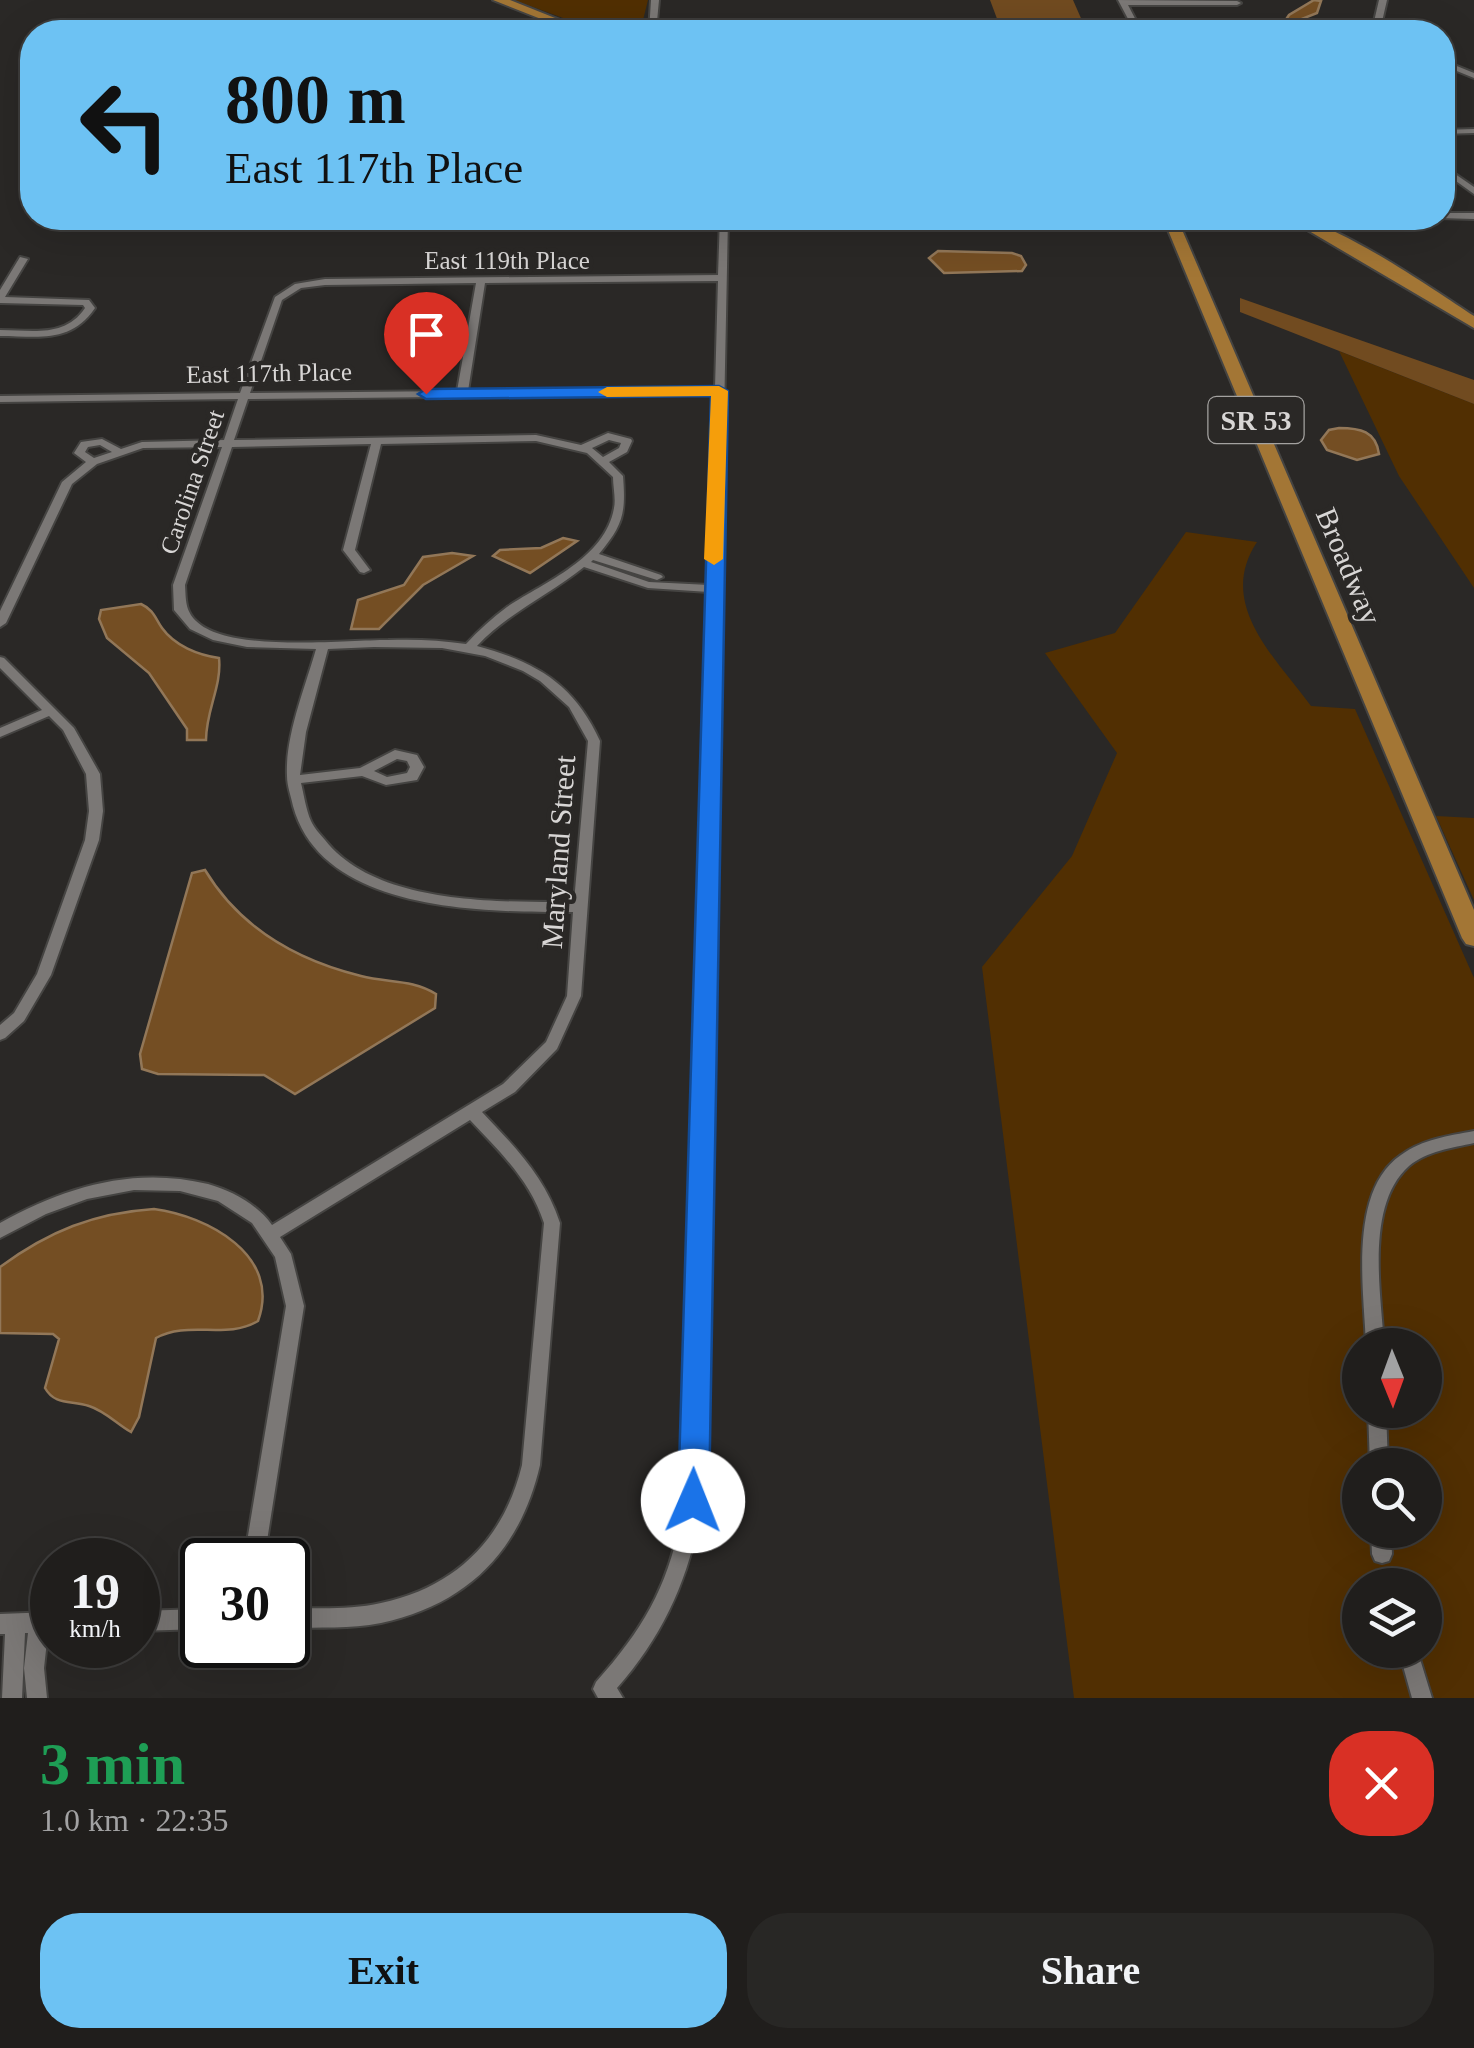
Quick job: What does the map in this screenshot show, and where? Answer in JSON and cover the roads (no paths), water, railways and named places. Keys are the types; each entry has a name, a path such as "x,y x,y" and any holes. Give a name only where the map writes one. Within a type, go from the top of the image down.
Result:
{"main road":[{"path":"498,0 552,20"},
{"name":"Broadway","path":"1175,230 1474,938"},
{"path":"1316,230 1394,272 1474,323"}],"street":[{"path":"1122,2 1237,2"},
{"path":"603,1695 638,1650 662,1610 680,1570 693,1501 724,230"},
{"path":"0,333 69,330 82,324 90,308 86,302 74,300 0,299 23,259"},
{"name":"East 119th Place","path":"293,288 325,282 722,278"},
{"path":"462,394 482,281"},
{"name":"Carolina Street","path":"262,645 209,635 184,616 178,599 278,300 293,288"},
{"name":"East 117th Place","path":"0,399 719,391"},
{"path":"584,448 608,436 627,441 624,450 605,460"},
{"path":"1,617 63,488 93,462 142,444 536,438 584,448 605,460 618,476 618,507 612,532 588,559 490,621 469,648 429,644 262,645"},
{"path":"364,570 349,550 377,440"},
{"path":"93,462 80,453 85,444 102,442 118,451"},
{"path":"588,559 660,587 713,584"},
{"path":"323,644 294,780 302,814 323,846 349,868 380,883 446,903 582,906"},
{"name":"Maryland Street","path":"272,1233 472,1112 527,1073 560,1032 574,996 596,754 585,718 572,700 537,673 500,656 469,648"},
{"path":"0,661 68,728 93,774 95,826 38,988 19,1017 0,1034"},
{"path":"0,733 50,712"},
{"path":"294,780 362,772"},
{"path":"310,1617 377,1614 416,1603 454,1583 498,1544 519,1512 528,1482 553,1240 547,1203 540,1188 472,1112"},
{"path":"1375,1328 1372,1212 1384,1181 1415,1152 1447,1139 1474,1136"},
{"path":"0,1231 66,1196 108,1184 152,1181 180,1183 216,1194 252,1214 272,1233 289,1264 295,1306 258,1538"},
{"path":"1382,1548 1382,1554"},
{"path":"8,1624 12,1698"},
{"path":"34,1668 37,1698"},
{"path":"1414,1668 1422,1698"}]}
